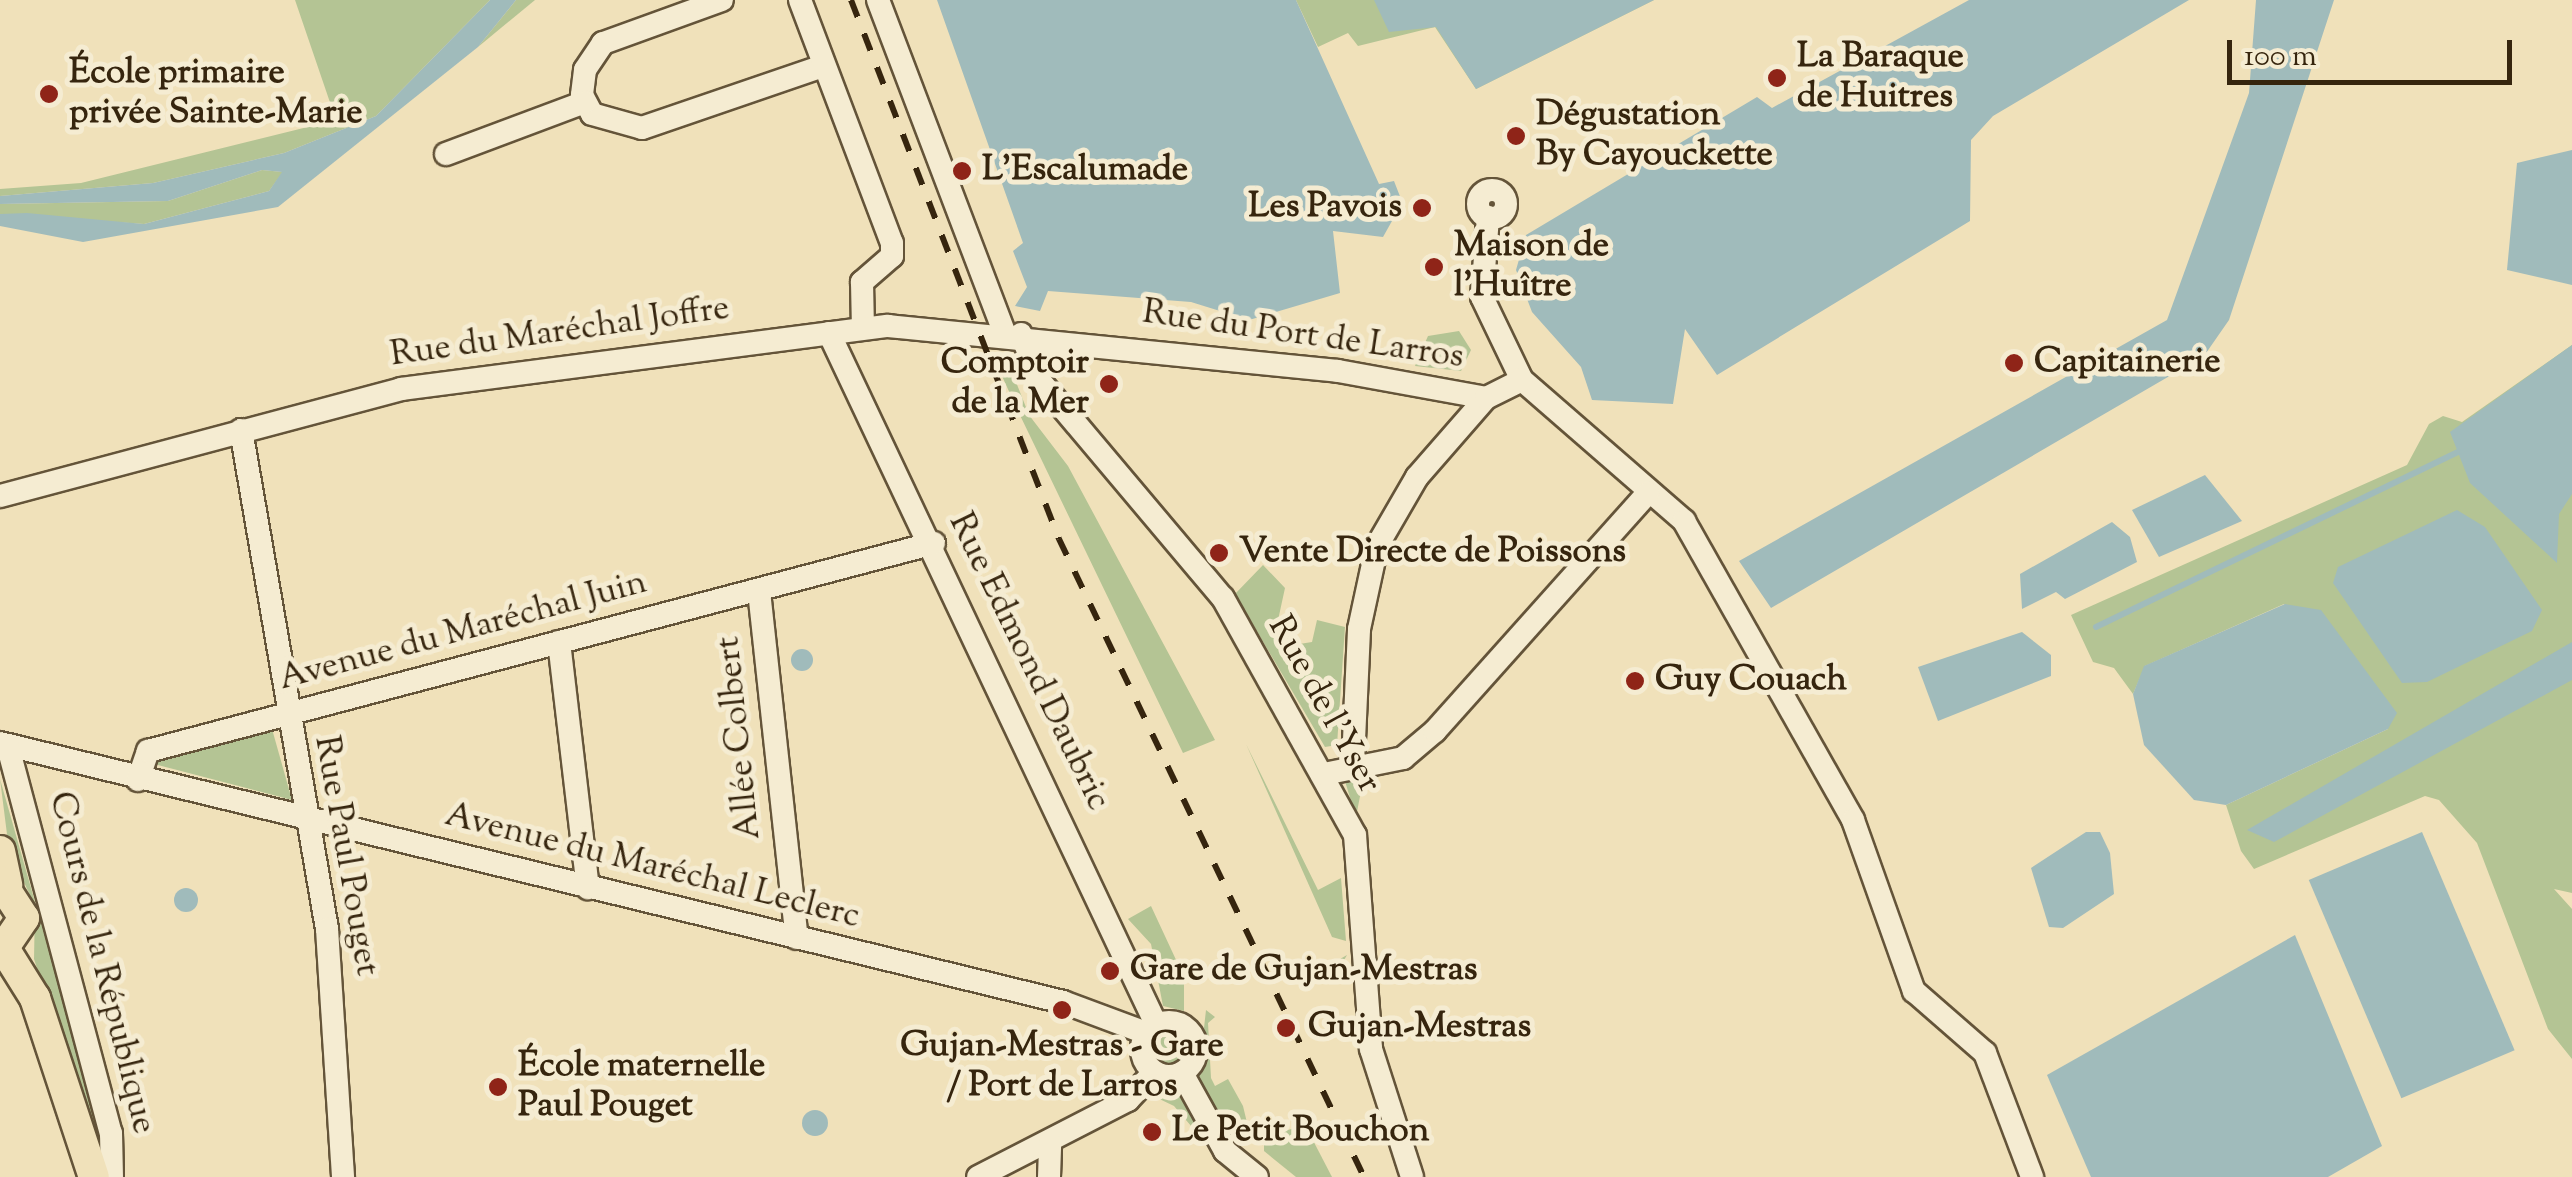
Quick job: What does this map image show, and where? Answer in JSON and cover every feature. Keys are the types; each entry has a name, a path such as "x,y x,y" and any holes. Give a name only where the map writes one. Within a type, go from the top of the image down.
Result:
{"main road":[{"path":"0,851 4,883 24,918 3,952"},
{"name":"Cours de la République","path":"3,952 35,998 94,1177"}],"street":[{"path":"585,102 585,70 603,44 722,0"},
{"path":"800,0 892,243 892,256 862,282 863,328"},
{"name":"Rue de l'Yser","path":"878,0 1012,333 1040,381 1223,598 1355,835 1371,1049 1412,1177"},
{"path":"585,102 616,126 642,128 823,66"},
{"path":"446,154 585,102"},
{"path":"1488,218 1482,297 1522,380 1648,493 1684,520 1788,698 1853,820 1914,990 1985,1053 2032,1177"},
{"name":"Rue du Maréchal Joffre","path":"0,496 242,430 537,365 863,328 1012,333"},
{"name":"Rue Edmond Daubric","path":"830,332 934,543 1151,1028 1141,1050 1154,1072"},
{"name":"Rue du Port de Larros","path":"1012,333 1440,384 1486,398 1522,380"},
{"path":"1353,762 1359,629 1377,546 1417,477 1486,398"},
{"name":"Rue Paul Pouget","path":"242,430 285,714 328,929 343,1177"},
{"path":"1324,774 1353,762 1403,758 1435,731 1648,493"},
{"name":"Avenue du Maréchal Juin","path":"138,780 148,751 934,543"},
{"name":"Allée Colbert","path":"760,591 797,938"},
{"path":"559,642 588,888"},
{"path":"9,755 138,780"},
{"name":"Cours de la République","path":"9,755 111,1133 112,1177"},
{"name":"Avenue du Maréchal Leclerc","path":"138,780 1063,1002 1151,1028"},
{"path":"1151,1028 1178,1023 1194,1039 1182,1072 1225,1151 1257,1177"},
{"path":"978,1177 1138,1094 1154,1072 1182,1072"},
{"path":"1049,1177 1050,1142"}],"green space":[{"path":"295,0 490,0 376,116 284,153 153,183 0,196 0,189 81,183 336,120"},
{"path":"516,0 535,0 478,47"},
{"path":"1296,0 1654,0 1476,89 1435,27 1358,46 1348,33 1318,47"},
{"path":"262,170 283,172 269,191 144,224 0,214 0,204 168,201"},
{"path":"1459,331 1471,350 1461,371 1415,366 1428,336"},
{"path":"2572,345 2572,893 2554,889 2572,909 2572,1059 2548,1029 2477,843 2439,800 2425,796 2254,869 2241,851 2226,805 2388,729 2284,604 2145,666 2133,694 2114,668 2093,662 2071,615 2407,465 2429,424 2443,416 2462,422"},
{"path":"1007,359 1029,415 1068,466 1215,740 1183,753 1002,376"},
{"path":"1263,565 1285,588 1275,634 1288,637 1287,646 1312,642 1317,620 1345,627 1337,745 1325,747 1235,594"},
{"path":"272,729 292,800 154,764 158,756"},
{"path":"1246,744 1318,890 1341,878 1346,941 1332,937"},
{"path":"1373,770 1361,791 1356,817 1344,778"},
{"path":"0,779 103,1141 95,1145 34,959 35,906 9,850"},
{"path":"1151,906 1184,977 1184,1011 1163,1006 1151,944 1128,919"},
{"path":"1347,955 1336,974 1303,986 1300,982"},
{"path":"1206,1010 1215,1017 1208,1023 1211,1078 1215,1086 1228,1079 1243,1106 1249,1131 1238,1146 1216,1126 1217,1109 1198,1081"},
{"path":"1168,1032 1180,1036 1184,1048 1180,1060 1168,1064 1156,1060 1152,1048 1156,1036"},
{"path":"1155,1086 1180,1092 1215,1154 1174,1106 1147,1093"},
{"path":"1305,1125 1332,1177 1296,1177 1264,1151 1264,1137"}],"water":[{"path":"490,0 516,0 478,47 278,207 83,242 0,226 0,214 27,213 144,224 269,191 282,172 262,170 168,201 0,204 0,196 153,183 284,153 376,116"},
{"path":"937,0 1296,0 1379,184 1394,181 1401,199 1392,221 1383,237 1333,231 1340,293 1249,320 1191,302 1048,291 1040,311 1015,306 1027,287 1013,251 1023,243"},
{"path":"1374,0 1654,0 1476,89 1436,27 1389,32"},
{"path":"1969,0 2189,0 1993,116 1971,140 1970,221 1717,375 1685,329 1673,404 1592,400 1581,367 1532,312 1516,270 1526,235 1757,97 1772,108"},
{"path":"2256,0 2334,0 2229,320 2204,356 1771,608 1739,561 2167,320 2249,93"},
{"path":"2572,150 2572,285 2507,270 2517,163"},
{"path":"2572,345 2572,494 2559,514 2557,563 2470,483 2450,432"},
{"path":"2205,475 2242,521 2159,557 2132,510"},
{"path":"2457,510 2485,527 2542,610 2532,631 2427,682 2402,683 2333,583 2338,567"},
{"path":"2112,522 2130,537 2137,562 2065,599 2056,592 2022,609 2020,574"},
{"path":"2285,604 2321,610 2397,713 2388,729 2226,805 2194,800 2144,745 2133,694 2144,666"},
{"path":"2022,632 2051,655 2051,676 1938,721 1918,667"},
{"path":"2572,642 2572,680 2274,842 2247,830"},
{"path":"802,649 810,652 810,668 802,671 794,668 791,660 794,652"},
{"path":"2086,832 2100,832 2110,853 2114,894 2063,928 2049,927 2031,868"},
{"path":"2422,832 2515,1050 2401,1098 2309,880"},
{"path":"186,888 198,900 186,912 174,900"},
{"path":"2295,935 2382,1146 2328,1177 2091,1177 2047,1075"},
{"path":"815,1110 824,1114 828,1123 824,1132 815,1136 806,1132 802,1123 806,1114"}],"waterway":[{"path":"2096,627 2458,452"}],"railway":[{"path":"851,0 1059,539 1364,1177"}],"place":[{"name":"La Baraque de Huitres","path":"1777,78"},
{"name":"École primaire privée Sainte-Marie","path":"49,94"},
{"name":"Dégustation By Cayouckette","path":"1516,136"},
{"name":"L'Escalumade","path":"962,171"},
{"name":"Les Pavois","path":"1422,208"},
{"name":"Maison de l'Huître","path":"1434,267"},
{"name":"Capitainerie","path":"2014,363"},
{"name":"Comptoir de la Mer","path":"1109,384"},
{"name":"Vente Directe de Poissons","path":"1219,553"},
{"name":"Guy Couach","path":"1635,681"},
{"name":"Gare de Gujan-Mestras","path":"1110,971"},
{"name":"Gujan-Mestras - Gare / Port de Larros","path":"1062,1010"},
{"name":"Gujan-Mestras","path":"1286,1028"},
{"name":"École maternelle Paul Pouget","path":"498,1087"},
{"name":"Le Petit Bouchon","path":"1152,1132"}]}
